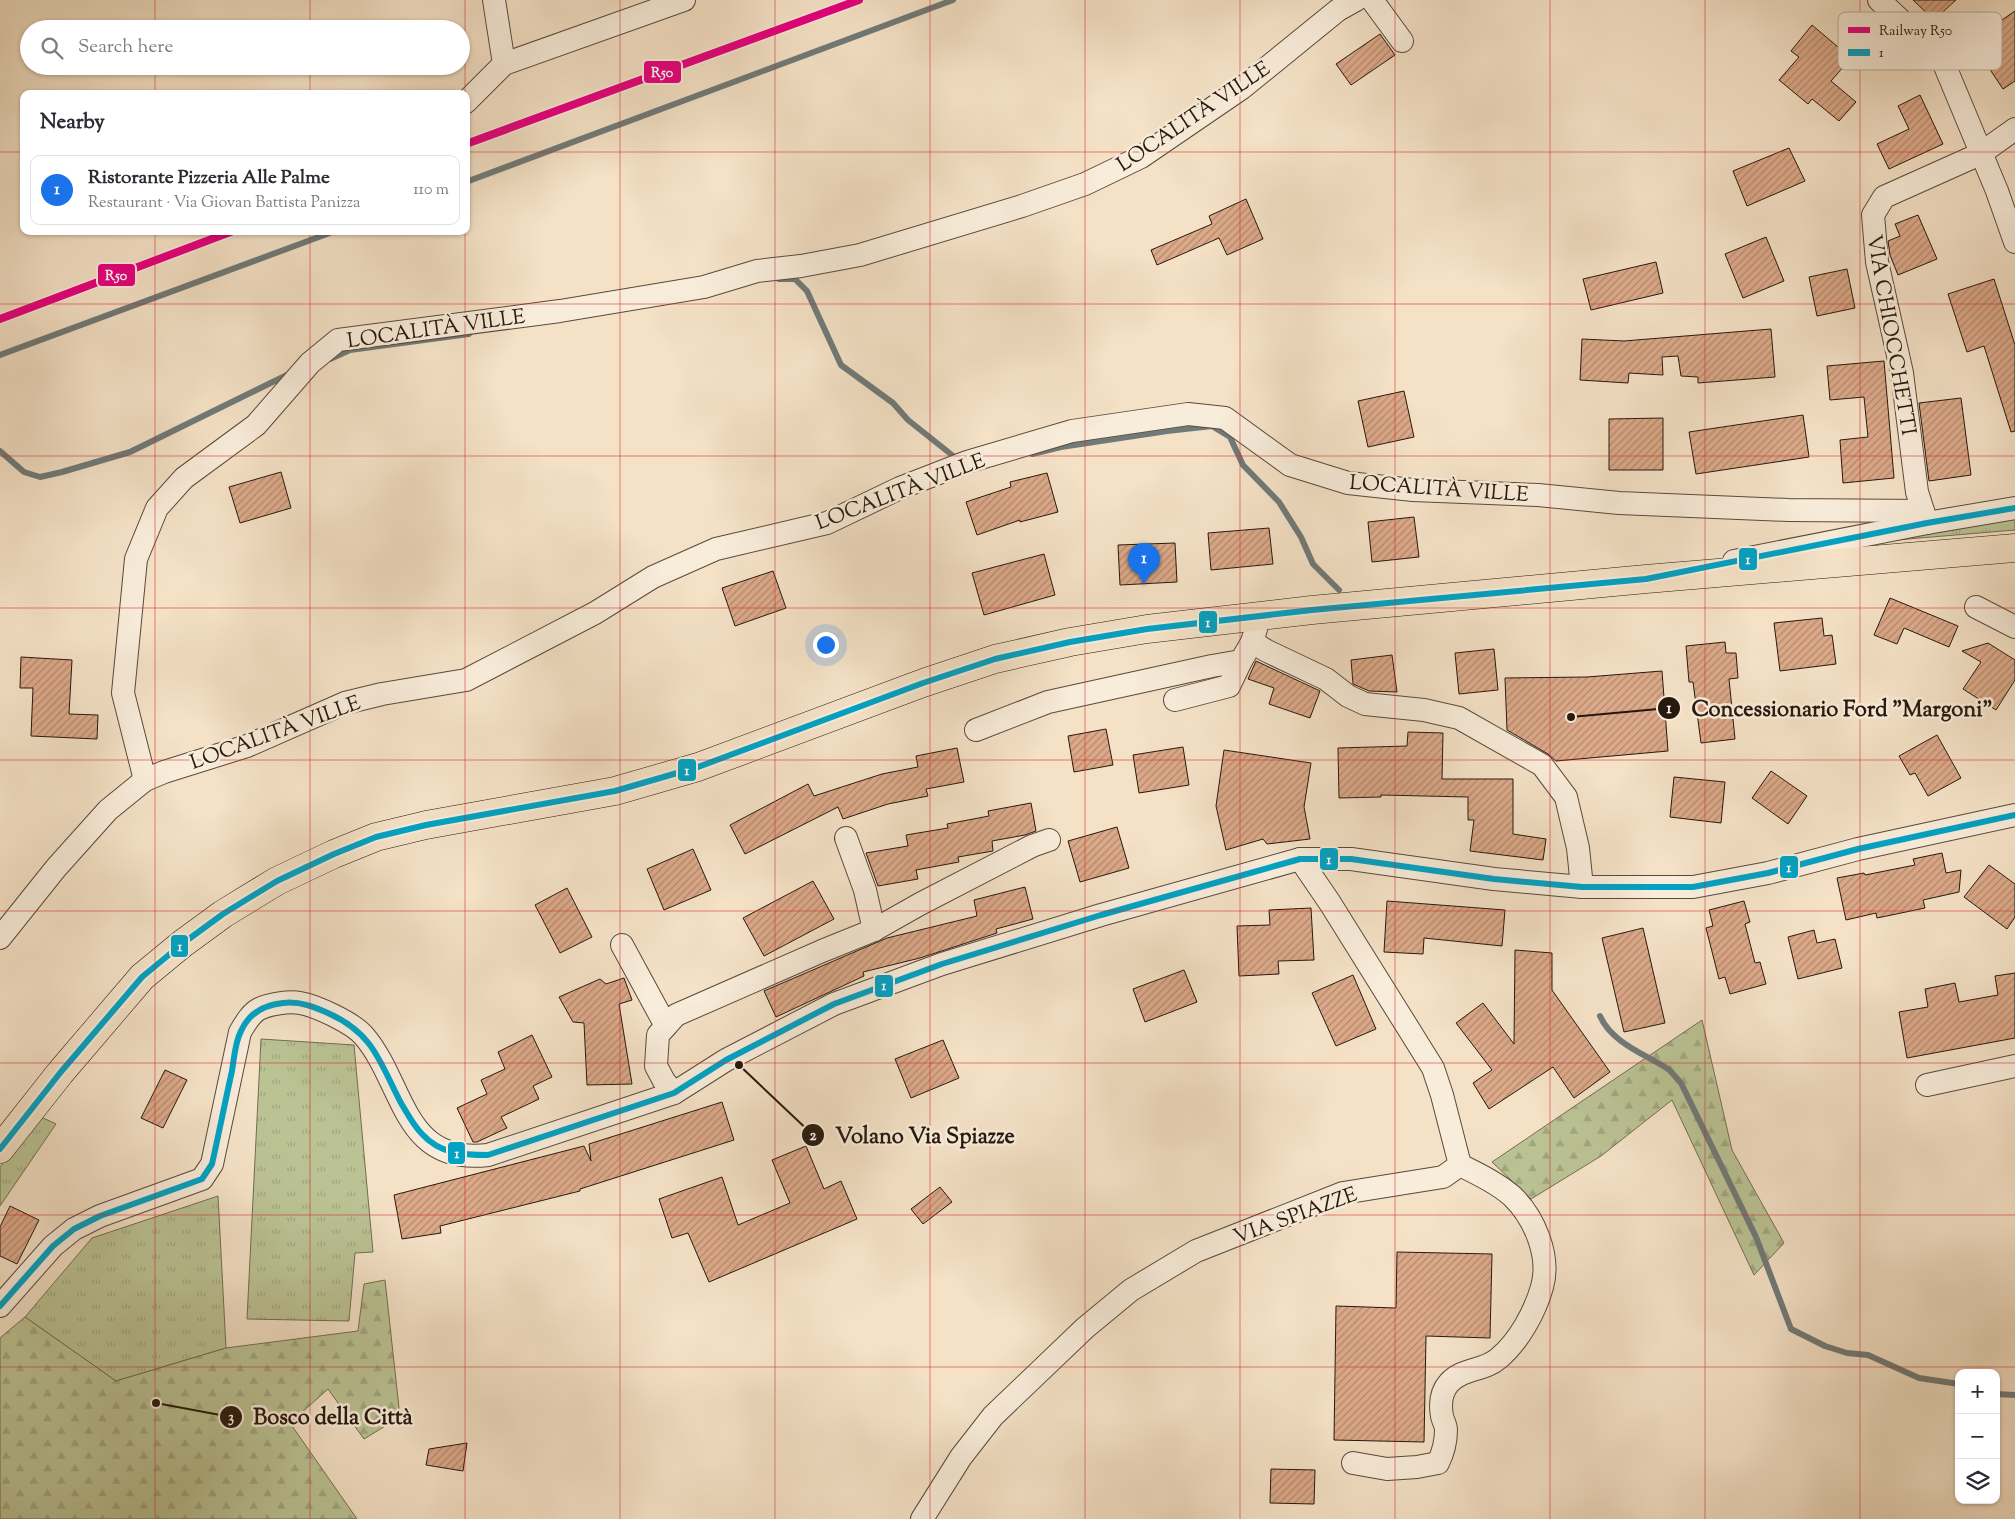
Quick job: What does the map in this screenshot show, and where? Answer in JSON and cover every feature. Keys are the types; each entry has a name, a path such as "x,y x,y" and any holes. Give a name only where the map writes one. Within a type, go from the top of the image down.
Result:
{"main road":[{"path":"0,1148 60,1073 142,977 223,914 286,877 334,854 376,837 426,825 615,791 698,767 923,683 995,660 1070,642 1147,629 1260,616 1646,579 2015,548"}],"street":[{"path":"494,0 504,64"},
{"path":"470,98 504,64 684,0"},
{"name":"LOCALITÀ VILLE","path":"1356,0 1338,10 1242,88 1141,157 1085,184 860,255 801,266 757,271 704,287 560,312 338,340 310,363 256,424 184,478 157,508 136,559 123,693 145,780 164,772 246,746 345,703 382,694 466,680 596,613 653,577 716,549 827,523 900,488 967,462 1072,431 1188,414 1225,418 1290,465 1348,483 1433,492 1484,492 1619,503 1788,510 1922,509"},
{"path":"1372,0 1402,41"},
{"path":"1879,0 1892,12"},
{"path":"1946,70 1997,191 2015,242"},
{"name":"VIA CHIOCCHETTI","path":"1922,509 1902,373 1877,262 1873,215 1884,197 1980,154 2015,129"},
{"path":"1646,579 1922,509 2015,508"},
{"path":"1976,607 2015,627"},
{"path":"1175,700 1229,686 1246,652 1260,616"},
{"path":"976,730 1048,702 1212,666 1246,652 1267,651 1326,679 1348,696 1365,704 1424,710 1458,718 1542,765 1566,797 1578,848 1582,887"},
{"path":"0,938 56,868 108,810 145,780"},
{"path":"0,1306 53,1246 74,1229 100,1216 202,1179 212,1164 240,1032 248,1019 259,1009 278,1004 300,1003 343,1021 363,1035 390,1080 410,1120 423,1136 444,1150 460,1156 488,1155 674,1093 726,1060 843,1001 942,964 1101,915 1300,859 1351,859 1494,880 1582,887 1693,887 1768,873 1858,849 2015,815"},
{"path":"846,838 865,890 874,930"},
{"path":"674,1093 664,1081 656,1066 658,1035 676,1015 874,930 1032,846 1049,840"},
{"path":"1300,859 1344,925 1433,1068 1460,1164 1499,1186 1513,1198 1527,1214 1538,1236 1542,1253 1543,1286 1528,1322 1498,1359 1460,1374 1448,1384 1441,1398 1442,1416 1446,1428 1444,1444 1438,1463 1417,1467 1387,1469 1353,1462"},
{"path":"622,944 666,1026"},
{"path":"1927,1085 2015,1066"},
{"name":"VIA SPIAZZE","path":"922,1519 961,1457 993,1416 1085,1328 1132,1290 1196,1251 1342,1194 1443,1177 1460,1164"}],"green space":[{"path":"2015,516 2015,530 1896,540"},
{"path":"1702,1020 1732,1150 1784,1243 1754,1275 1672,1100 1601,1156 1531,1199 1492,1162"},
{"path":"261,1039 354,1045 373,1252 355,1253 349,1321 247,1319"},
{"path":"41,1117 56,1124 0,1206 0,1167"},
{"path":"218,1196 226,1348 116,1381 25,1317 92,1238"},
{"path":"385,1280 400,1417 364,1439 328,1389 290,1423 357,1519 0,1519 0,1338 25,1317 116,1381 226,1348 358,1331 364,1284"}],"building":[{"path":"1913,0 1956,0 1943,12 1926,12"},
{"path":"2015,11 2015,81 2003,89 1990,70 2002,70 2002,20"},
{"path":"1812,25 1838,47 1838,70 1841,70 1831,81 1856,102 1839,121 1812,99 1808,104 1779,80 1799,57 1791,51"},
{"path":"1380,34 1395,55 1351,85 1336,64"},
{"path":"1920,95 1943,144 1889,169 1877,144 1909,129 1898,106"},
{"path":"1789,148 1805,181 1747,206 1733,171"},
{"path":"1246,199 1263,239 1227,255 1219,238 1157,265 1151,250 1212,224 1209,216"},
{"path":"1918,215 1937,259 1898,275 1890,255 1888,241 1900,236 1895,224"},
{"path":"1766,237 1784,281 1743,298 1725,254"},
{"path":"1656,262 1663,293 1591,310 1583,279"},
{"path":"1847,269 1855,308 1817,316 1809,277"},
{"path":"1994,279 2015,345 2015,431 2011,432 1984,346 1967,352 1948,294"},
{"path":"1771,329 1775,377 1698,383 1698,377 1681,376 1678,356 1662,357 1663,375 1629,373 1628,383 1580,380 1582,339 1624,341"},
{"path":"1884,361 1894,478 1843,483 1840,440 1868,437 1864,397 1830,400 1827,366"},
{"path":"1404,391 1414,437 1368,447 1358,401"},
{"path":"1961,398 1971,475 1929,481 1919,403"},
{"path":"1803,415 1809,457 1696,474 1689,432"},
{"path":"1663,418 1663,470 1609,470 1609,419"},
{"path":"281,472 291,508 240,523 229,487"},
{"path":"1047,473 1058,512 1020,522 1020,520 977,535 966,502 1011,487 1010,482"},
{"path":"1414,517 1419,557 1372,562 1368,522"},
{"path":"1269,528 1273,564 1211,570 1208,533"},
{"path":"1175,543 1177,582 1120,585 1118,545"},
{"path":"1044,554 1055,595 984,615 972,573"},
{"path":"773,571 786,608 735,626 722,588"},
{"path":"1890,598 1958,626 1949,647 1904,628 1897,644 1874,635"},
{"path":"1822,618 1824,636 1832,635 1836,664 1780,671 1774,623"},
{"path":"1725,642 1726,653 1736,653 1738,678 1729,679 1735,739 1701,743 1693,682 1689,682 1686,646"},
{"path":"1988,643 2015,660 2015,680 1996,710 1963,689 1981,662 1962,651"},
{"path":"1494,649 1498,690 1459,694 1455,653"},
{"path":"1392,655 1397,692 1369,691 1353,684 1351,660"},
{"path":"21,657 72,660 69,714 98,715 97,739 31,736 33,688 20,688"},
{"path":"1256,661 1320,691 1310,718 1269,704 1274,688 1248,679"},
{"path":"1662,671 1668,751 1556,761 1548,754 1507,730 1505,678 1587,677"},
{"path":"1106,729 1113,765 1074,772 1068,736"},
{"path":"1408,732 1443,733 1442,779 1513,779 1513,834 1546,839 1543,860 1470,851 1474,820 1468,820 1468,797 1381,795 1381,797 1339,798 1338,748 1407,746"},
{"path":"1937,735 1961,778 1928,796 1915,773 1910,775 1899,756"},
{"path":"1183,747 1189,785 1139,793 1133,755"},
{"path":"957,748 964,782 926,789 928,796 888,804 843,819 838,807 745,854 730,825 808,784 814,796 882,774 918,767 916,756"},
{"path":"1224,750 1311,763 1304,807 1310,839 1267,844 1263,839 1226,850 1216,806"},
{"path":"1771,771 1807,796 1788,824 1752,798"},
{"path":"1674,777 1725,782 1721,823 1670,817"},
{"path":"1031,803 1036,831 992,841 993,851 958,857 959,862 916,870 918,879 878,886 866,853 908,846 906,835 948,828 947,824 989,816 988,811"},
{"path":"1117,827 1129,868 1080,882 1068,841"},
{"path":"693,849 711,890 664,910 647,869"},
{"path":"1942,853 1946,873 1961,870 1959,892 1923,900 1925,908 1877,918 1876,913 1846,920 1837,878 1864,873 1865,875 1915,865 1913,859"},
{"path":"1989,865 2015,884 2015,917 2007,929 1964,897"},
{"path":"813,881 834,919 764,956 743,918"},
{"path":"1025,887 1033,919 996,929 997,933 920,958 863,972 864,976 776,1017 764,991 887,938 977,916 974,900"},
{"path":"567,888 592,937 560,953 535,905"},
{"path":"1387,901 1505,910 1502,946 1424,938 1423,954 1384,952"},
{"path":"1744,901 1750,922 1745,924 1755,963 1760,962 1766,984 1730,994 1725,977 1719,979 1706,928 1713,926 1709,910"},
{"path":"1311,908 1314,960 1278,961 1279,974 1239,976 1237,926 1270,925 1269,910"},
{"path":"1643,928 1665,1023 1624,1032 1602,938"},
{"path":"1814,930 1817,943 1835,939 1842,968 1798,979 1788,937"},
{"path":"1515,950 1552,953 1552,990 1610,1072 1574,1098 1553,1067 1489,1109 1473,1083 1492,1070 1456,1023 1483,1003 1514,1044"},
{"path":"1184,970 1197,1002 1145,1022 1133,989"},
{"path":"2015,973 2015,1038 1907,1058 1899,1012 1928,1007 1925,989 1955,983 1959,1002 1998,995 1995,976"},
{"path":"1353,975 1376,1029 1336,1046 1312,993"},
{"path":"624,978 632,1000 619,1004 632,1084 587,1085 584,1023 573,1022 559,997 600,979 606,984"},
{"path":"532,1035 552,1077 533,1086 539,1099 501,1117 507,1128 477,1142 473,1142 457,1108 487,1094 481,1080 505,1069 498,1052"},
{"path":"943,1040 959,1078 911,1098 895,1059"},
{"path":"165,1070 187,1080 163,1128 141,1118"},
{"path":"722,1102 734,1140 580,1189 580,1191 440,1226 441,1233 402,1239 394,1195 584,1146 591,1161 589,1144"},
{"path":"806,1146 824,1189 841,1181 857,1219 709,1282 688,1233 672,1238 659,1199 722,1177 738,1225 790,1203 772,1160"},
{"path":"940,1187 952,1202 923,1224 911,1209"},
{"path":"10,1206 39,1220 17,1264 0,1256 0,1227"},
{"path":"1397,1252 1492,1254 1490,1338 1426,1336 1424,1442 1334,1440 1336,1306 1396,1308"},
{"path":"467,1443 463,1471 426,1465 429,1449"},
{"path":"1271,1469 1315,1470 1314,1504 1270,1503"}],"waterway":[{"path":"470,181 953,0"},
{"path":"0,355 324,235"},
{"path":"779,279 795,279 807,291 841,365 893,403 908,420 957,459"},
{"path":"330,359 350,350 469,334"},
{"path":"0,451 24,472 40,477 62,472 130,452 289,374"},
{"path":"1032,454 1061,447 1212,426 1230,437 1243,465 1279,502 1301,537 1313,564 1339,590"},
{"path":"1600,1016 1612,1034 1668,1069 1681,1083 1756,1237 1791,1329 1825,1346 1847,1353 1868,1355 1919,1378 1955,1383"},
{"path":"2000,1394 2015,1395"}],"rail line":[{"name":"R50","path":"470,143 859,0"},
{"name":"R50","path":"0,319 222,235"}],"transit line":[{"name":"1","path":"0,1149 60,1073 142,977 223,914 277,881 334,854 376,837 426,825 615,791 698,767 923,683 995,659 1070,642 1147,629 1312,610 1646,579 1927,523 2015,508"},
{"name":"1","path":"0,1306 53,1246 74,1229 100,1216 202,1179 212,1164 239,1035 248,1019 263,1008 276,1004 295,1003 307,1005 345,1022 357,1031 374,1051 410,1119 429,1141 452,1152 488,1155 674,1093 726,1060 834,1004 942,964 1101,915 1300,859 1351,859 1494,879 1582,887 1693,887 1768,873 1858,849 2015,815"}],"place":[{"name":"Ristorante Pizzeria Alle Palme","path":"1144,584"},
{"name":"Concessionario Ford \"Margoni\"","path":"1571,717"},
{"name":"Volano Via Spiazze","path":"739,1065"},
{"name":"Bosco della Città","path":"156,1403"}]}
